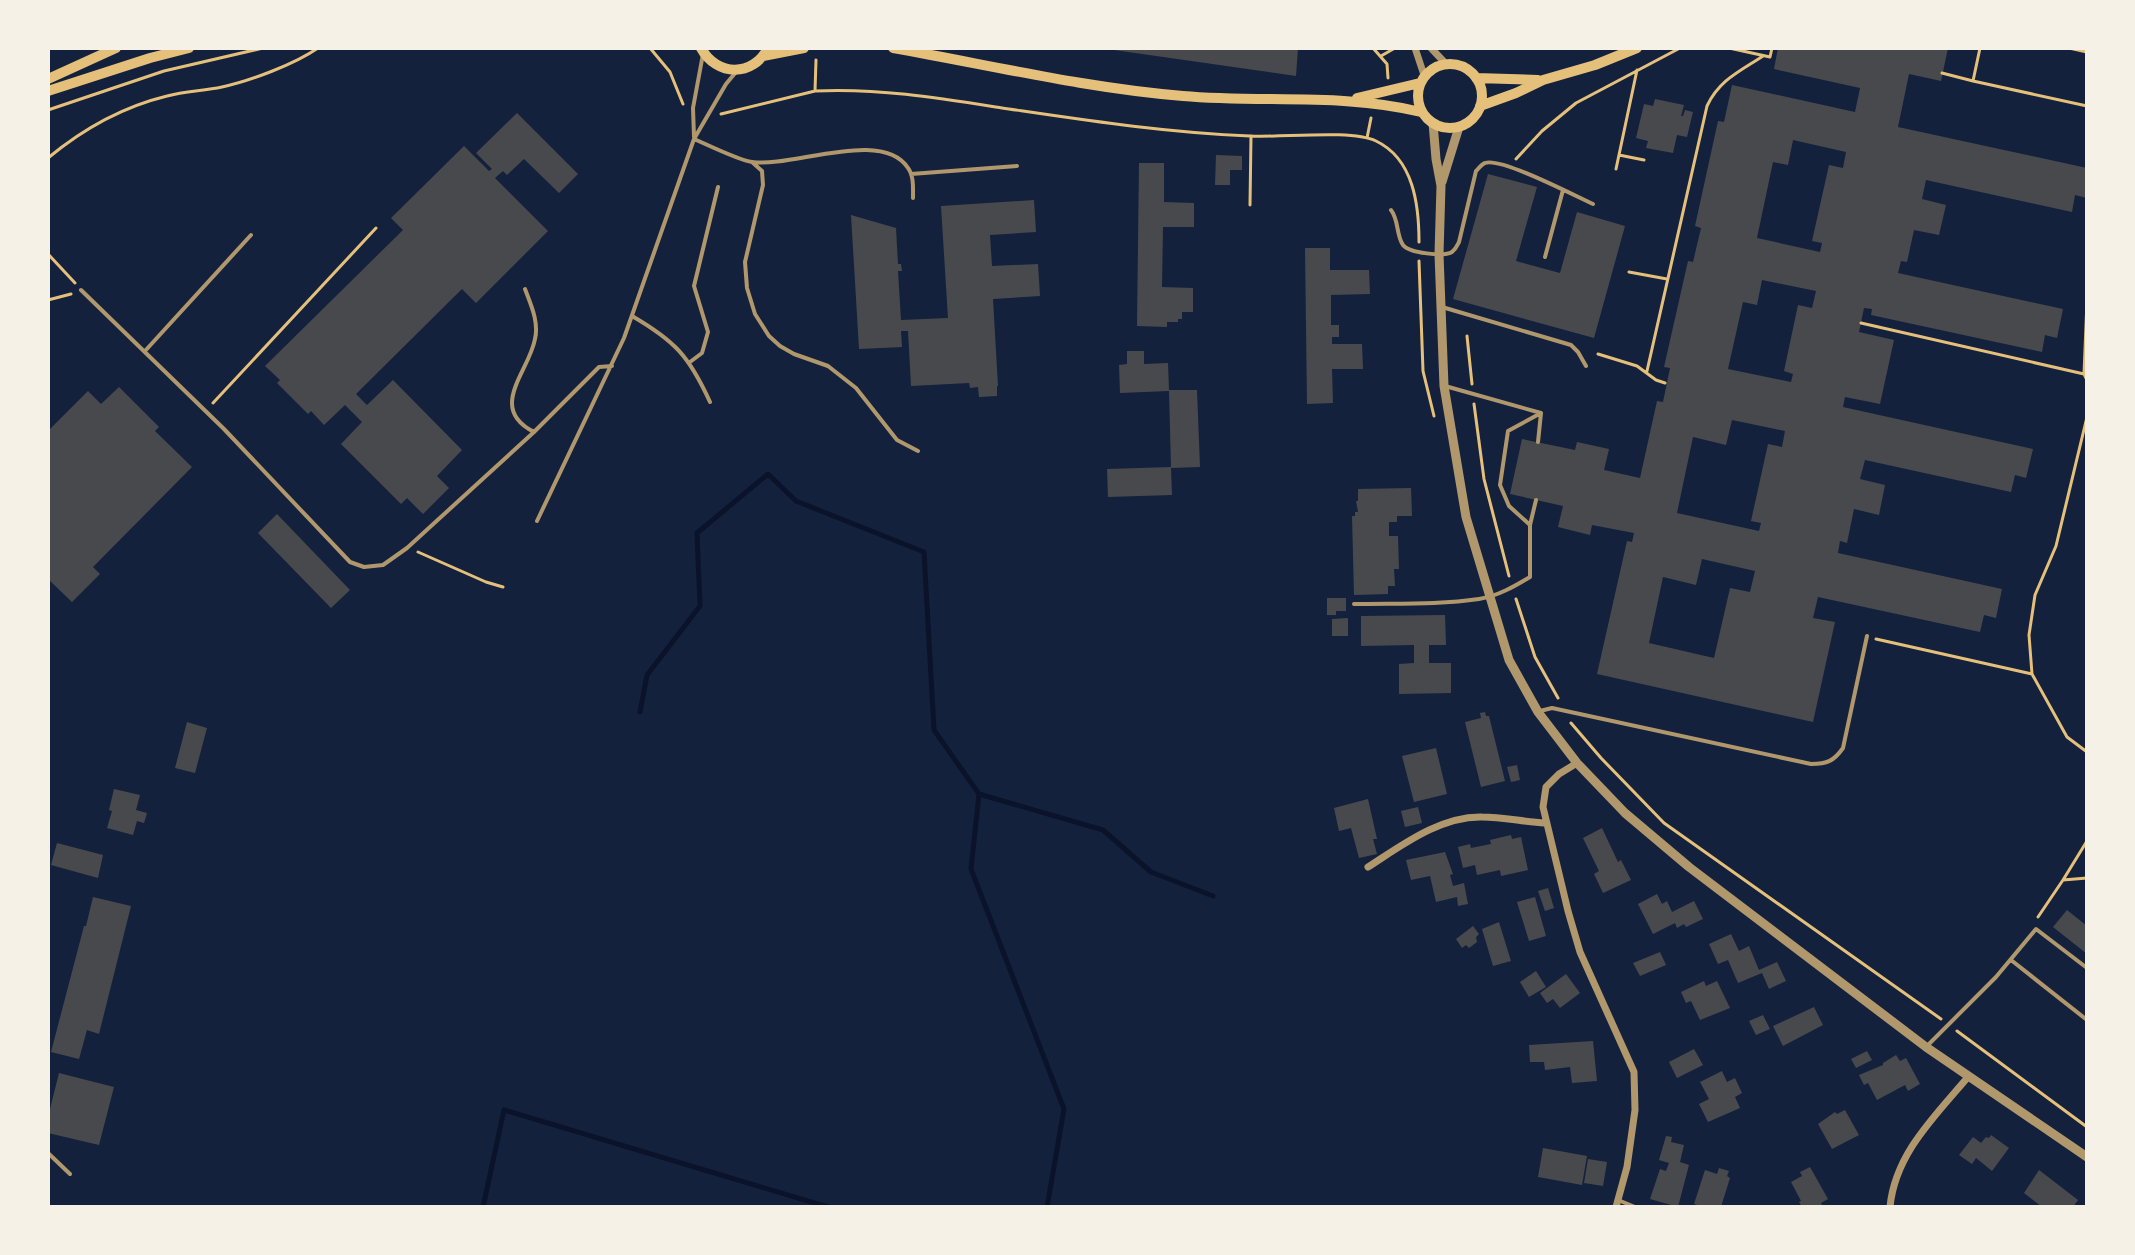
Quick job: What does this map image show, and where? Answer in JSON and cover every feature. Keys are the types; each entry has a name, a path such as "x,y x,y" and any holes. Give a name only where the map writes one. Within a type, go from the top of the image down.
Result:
{"main road":[{"path":"48,79 116,48"},
{"path":"48,91 189,48"},
{"path":"703,50 709,59 722,68 738,70 752,66 766,52 804,48"},
{"path":"893,48 1063,81 1182,96 1387,105 1421,112 1433,123 1445,128 1459,127 1472,119 1480,106 1482,92 1472,73 1460,65 1446,64 1438,65 1422,79 1347,101"},
{"path":"1480,106 1543,80 1577,71 1637,48"},
{"path":"1476,78 1543,80"},
{"path":"1421,112 1417,97 1422,79"}],"street":[{"path":"1415,48 1422,79"},
{"path":"1431,48 1446,64"},
{"path":"1433,123 1441,186 1439,254 1444,386 1466,517 1509,660 1538,712 1577,763 1625,813 1689,867 1926,1047 2087,1157"},
{"path":"1441,186 1459,127"},
{"path":"1577,763 1546,787 1543,807 1580,952 1634,1072 1635,1110 1627,1167 1617,1203"},
{"path":"1368,867 1407,842 1450,821 1481,817 1545,823"},
{"path":"1890,1207 1905,1155 1968,1077"}],"lane":[{"path":"694,139 693,108 703,50"},
{"path":"537,521 612,366 694,139 726,84 738,70"},
{"path":"694,139 752,162 762,171 763,185 745,262 747,288 755,314 769,336 794,354 828,366 856,388 897,440 918,451"},
{"path":"752,162 879,150 897,156 907,166 911,174 913,198"},
{"path":"1391,210 1402,243 1408,249 1449,254 1459,242 1476,171 1483,163 1510,166 1593,204"},
{"path":"911,174 1017,166"},
{"path":"690,362 702,353 708,332 694,286 718,187"},
{"path":"1545,257 1563,190"},
{"path":"145,351 251,235"},
{"path":"525,289 536,335 512,398 517,420 534,432"},
{"path":"81,290 224,429 350,562 364,567 383,565 407,548 534,432 599,367 612,366"},
{"path":"1440,307 1571,345 1586,366"},
{"path":"632,316 661,333 690,362 710,402"},
{"path":"1444,386 1541,413"},
{"path":"1538,442 1541,413"},
{"path":"1530,525 1509,506 1500,485 1508,431 1541,413"},
{"path":"1354,604 1480,599 1512,588 1530,577 1530,525 1536,500"},
{"path":"1538,712 1552,708 1564,710 1811,764 1825,764 1836,758 1843,748 1867,636"},
{"path":"1926,1047 2011,960 2036,929 2087,968"},
{"path":"2011,960 2087,1020"},
{"path":"48,1153 70,1174"},
{"path":"1617,1203 1635,1207"}],"path":[{"path":"48,110 164,71 263,48"},
{"path":"48,158 99,122 133,107 168,96 221,88 318,48"},
{"path":"650,48 670,72 686,106"},
{"path":"1373,48 1388,68 1387,81"},
{"path":"1380,57 1395,48"},
{"path":"1510,166 1562,113 1587,96 1680,48"},
{"path":"1729,48 1770,57 1772,48"},
{"path":"1973,81 1980,48"},
{"path":"2069,48 2087,52"},
{"path":"1647,371 1707,106 1716,88 1763,56"},
{"path":"815,91 816,60"},
{"path":"1616,169 1637,70"},
{"path":"1942,73 2087,106"},
{"path":"2020,91 2022,83"},
{"path":"716,114 815,91 853,90 908,93 1115,123 1251,136 1367,138 1387,147 1396,157 1410,180 1418,211 1423,371 1437,428"},
{"path":"1367,138 1373,114"},
{"path":"1250,205 1251,136"},
{"path":"1619,155 1644,160"},
{"path":"205,411 376,228"},
{"path":"48,254 81,290 48,300"},
{"path":"1629,272 1667,279"},
{"path":"2087,301 2084,374 2087,380"},
{"path":"1861,323 2084,374"},
{"path":"1467,336 1484,479 1512,588 1535,657 1572,726 1664,823 2087,1127"},
{"path":"1598,354 1637,366 1665,383"},
{"path":"2087,417 2056,546 2035,595 2029,635 2032,674 2067,737 2087,752"},
{"path":"407,548 503,587"},
{"path":"1867,636 2032,674"},
{"path":"2036,929 2038,914 2087,841"},
{"path":"2063,880 2087,878"}],"building":[{"path":"1298,48 1296,76 1114,50"},
{"path":"1778,48 1948,48 1941,81 1909,74 1898,127 2087,168 2087,198 2075,195 2072,212 1926,180 1922,199 1946,205 1939,235 1914,230 1907,262 1901,261 1898,273 2063,309 2057,338 2045,335 2042,352 1871,315 1872,309 1864,308 1859,332 1894,340 1880,404 1845,397 1843,407 2033,449 2026,478 2015,475 2011,492 1865,460 1860,479 1885,485 1879,515 1854,509 1847,543 1840,541 1838,553 2002,589 1996,618 1984,615 1980,632 1818,597 1813,618 1835,622 1813,722 1597,674 1627,541 1632,542 1634,533 1592,525 1590,535 1558,527 1563,506 1510,494 1522,439 1575,450 1577,442 1609,449 1604,470 1640,478 1657,401 1663,402 1670,368 1664,367 1688,261 1693,262 1701,228 1695,226 1718,121 1724,122 1732,85 1855,112 1860,88 1774,69","holes":["1793,140 1846,152 1843,168 1829,165 1812,241 1822,243 1820,252 1757,238 1773,162 1788,165","1762,280 1816,291 1812,308 1798,305 1784,371 1793,374 1791,382 1728,369 1743,302 1757,305","1732,420 1785,431 1782,447 1768,444 1751,521 1761,523 1759,531 1677,513 1693,437 1726,445","1702,559 1755,571 1750,592 1730,588 1714,658 1649,643 1663,577 1696,585"]},
{"path":"1655,99 1684,105 1681,116 1685,110 1693,112 1687,137 1677,135 1673,153 1646,148 1648,141 1636,138 1644,104 1653,106"},
{"path":"517,113 578,174 559,193 524,159 507,175 503,171 495,178 548,231 476,303 462,289 356,394 367,405 393,380 462,450 437,476 449,488 423,514 407,498 401,504 341,444 362,422 345,405 324,425 311,411 308,414 277,383 280,380 265,366 403,230 391,218 464,146 489,171 492,169 476,153"},
{"path":"1216,155 1242,156 1242,170 1230,170 1230,185 1215,185"},
{"path":"1139,163 1164,163 1164,202 1194,203 1194,227 1163,227 1162,287 1193,288 1193,312 1182,312 1182,319 1167,322 1167,327 1137,326"},
{"path":"1488,174 1537,187 1516,261 1560,273 1577,212 1625,226 1594,338 1453,299"},
{"path":"1034,200 1036,232 990,235 992,266 1038,264 1040,296 993,299 997,396 979,397 978,387 970,388 969,383 911,386 908,331 901,331 902,347 859,349 851,215 896,228 898,264 901,264 902,271 898,271 901,320 948,318 941,206"},
{"path":"1305,248 1330,248 1330,270 1369,270 1370,294 1331,295 1331,325 1339,325 1339,337 1332,337 1332,344 1362,344 1363,369 1332,369 1333,403 1307,404"},
{"path":"1127,351 1144,351 1144,364 1168,363 1169,390 1197,390 1200,467 1171,468 1172,495 1108,497 1107,469 1171,467 1169,391 1120,393 1119,365 1127,364"},
{"path":"119,387 159,427 155,431 192,467 93,567 100,574 72,602 48,579 48,431 88,391 101,404"},
{"path":"1411,488 1412,516 1397,516 1397,522 1389,522 1389,536 1398,536 1399,569 1394,569 1395,586 1388,586 1388,594 1354,595 1352,516 1358,512 1358,489"},
{"path":"277,514 350,590 331,608 258,533"},
{"path":"1327,598 1346,598 1346,611 1327,615"},
{"path":"1445,615 1446,645 1429,645 1429,663 1451,663 1451,693 1399,694 1399,664 1414,663 1414,645 1361,646 1361,616"},
{"path":"1348,618 1348,636 1332,636 1332,619"},
{"path":"1485,712 1489,716 1505,781 1481,787 1465,722 1481,718 1480,713"},
{"path":"187,722 207,728 195,773 175,768"},
{"path":"1436,748 1447,794 1414,802 1402,756"},
{"path":"1517,765 1520,780 1511,782 1507,767"},
{"path":"114,789 140,795 136,810 147,813 144,823 137,821 133,835 107,828"},
{"path":"1368,799 1377,839 1373,839 1377,854 1359,858 1351,828 1339,831 1334,808"},
{"path":"1418,807 1422,823 1405,827 1401,811"},
{"path":"1602,828 1618,862 1621,860 1631,880 1603,893 1594,874 1599,871 1583,838"},
{"path":"1511,835 1512,839 1521,837 1528,870 1501,876 1500,870 1477,875 1475,865 1463,868 1458,847 1491,844 1490,840"},
{"path":"57,843 103,855 98,878 51,865"},
{"path":"1445,852 1453,874 1450,875 1453,886 1464,883 1468,904 1458,906 1457,897 1436,902 1430,876 1411,880 1406,860"},
{"path":"1548,888 1554,908 1545,911 1538,891"},
{"path":"1657,894 1662,904 1667,901 1672,912 1694,901 1703,919 1686,927 1684,924 1677,928 1675,923 1653,934 1638,904"},
{"path":"93,897 131,906 99,1034 87,1030 79,1059 51,1052"},
{"path":"1535,897 1546,936 1529,941 1517,902"},
{"path":"2067,910 2087,926 2087,954 2053,927"},
{"path":"1499,922 1511,961 1493,966 1482,929"},
{"path":"1473,926 1479,934 1477,942 1469,948 1466,945 1462,948 1456,939"},
{"path":"1731,934 1739,951 1749,946 1759,970 1777,962 1786,981 1769,989 1762,973 1738,983 1728,960 1718,964 1709,944"},
{"path":"1660,952 1666,965 1640,976 1633,963"},
{"path":"1536,971 1546,987 1529,997 1520,982"},
{"path":"1566,974 1580,993 1560,1008 1553,999 1547,1003 1540,993"},
{"path":"1704,981 1706,986 1717,981 1730,1008 1700,1020 1691,1001 1686,1003 1681,992"},
{"path":"1814,1007 1823,1025 1783,1046 1773,1026"},
{"path":"1763,1015 1770,1029 1756,1035 1749,1021"},
{"path":"1593,1041 1597,1081 1572,1083 1570,1067 1545,1070 1544,1062 1530,1062 1529,1045"},
{"path":"1694,1049 1703,1065 1677,1078 1669,1062"},
{"path":"1867,1051 1872,1060 1856,1068 1851,1059"},
{"path":"1896,1055 1900,1061 1906,1058 1920,1084 1908,1091 1905,1085 1877,1100 1868,1083 1864,1085 1859,1075 1883,1065"},
{"path":"1722,1071 1727,1082 1735,1078 1742,1093 1735,1097 1740,1108 1708,1122 1699,1104 1709,1099 1700,1082"},
{"path":"59,1073 114,1087 99,1145 48,1133 48,1117"},
{"path":"1845,1110 1859,1135 1832,1149 1818,1124 1835,1112"},
{"path":"1991,1135 2009,1148 1992,1171 1976,1158 1972,1164 1959,1155 1973,1137 1981,1143"},
{"path":"1666,1136 1672,1137 1671,1142 1684,1145 1680,1162 1689,1165 1678,1207 1650,1199 1660,1169 1666,1171 1669,1163 1659,1160"},
{"path":"1543,1148 1587,1156 1582,1185 1538,1177"},
{"path":"1588,1159 1607,1162 1603,1186 1584,1183"},
{"path":"1810,1167 1828,1199 1821,1203 1823,1207 1802,1207 1791,1182"},
{"path":"1719,1168 1729,1171 1727,1176 1730,1178 1721,1207 1694,1204 1705,1170 1717,1174"},
{"path":"2039,1170 2078,1200 2073,1207 2042,1207 2024,1193"}],"waterway":[{"path":"640,712 647,675 700,606 697,533 768,474 796,501 924,552 934,730 979,794 971,869 1064,1109 1047,1207"},
{"path":"979,794 1103,830 1151,872 1213,896"},
{"path":"483,1207 504,1110 828,1207"}]}
